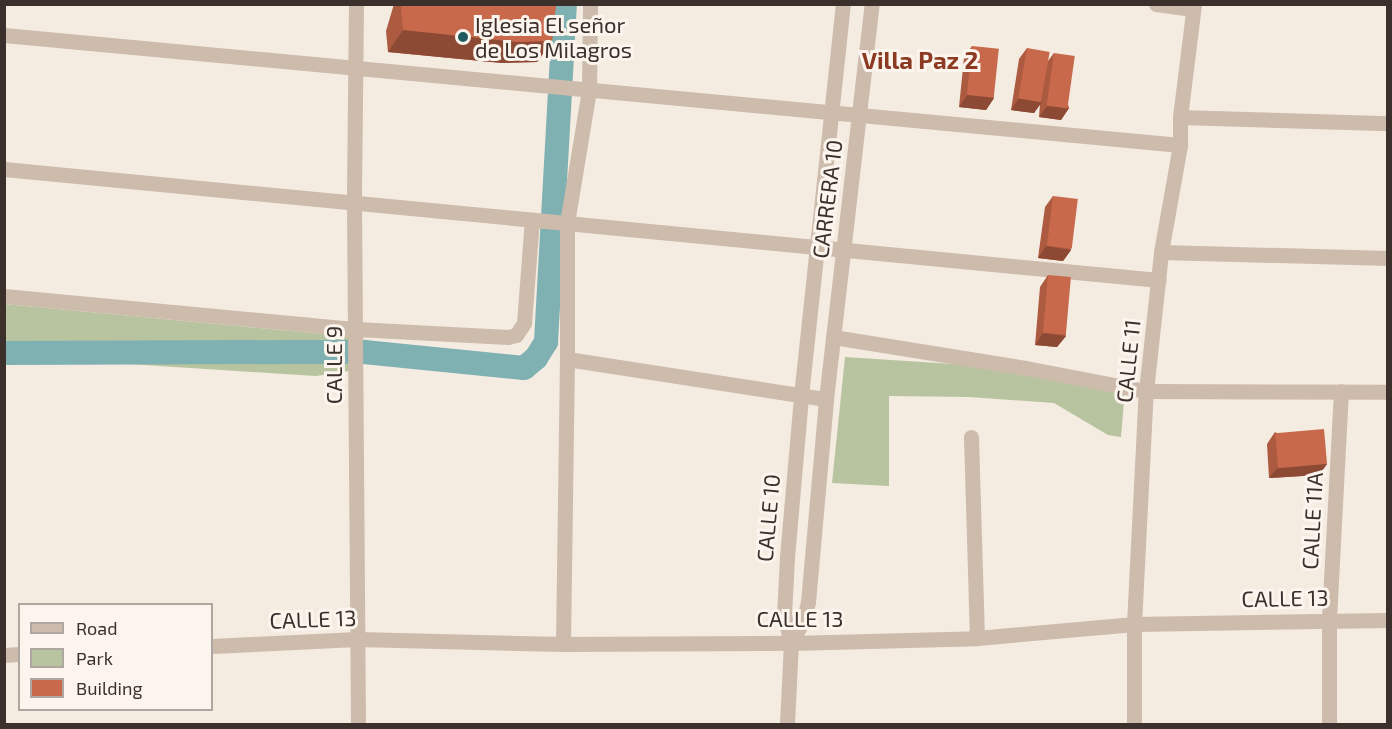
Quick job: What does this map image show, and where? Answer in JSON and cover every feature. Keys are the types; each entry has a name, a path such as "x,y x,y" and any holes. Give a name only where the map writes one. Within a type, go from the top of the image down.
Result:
{"street":[{"name":"CALLE 9","path":"356,4 354,203 358,724"},
{"path":"562,644 567,223 589,90 590,4"},
{"name":"CARRERA 10","path":"801,396 843,4"},
{"name":"CARRERA 10","path":"826,399 872,4"},
{"path":"1156,4 1193,7"},
{"name":"CALLE 11","path":"1134,724 1134,624 1146,391 1161,252 1180,145 1180,117 1193,7"},
{"path":"4,35 1180,145"},
{"path":"1180,117 1388,123"},
{"path":"4,168 1159,280"},
{"path":"4,296 356,331 508,337 516,334 524,323 532,220"},
{"path":"1161,252 1388,258"},
{"path":"833,337 1026,368 1146,391 1388,392"},
{"path":"567,359 826,399"},
{"name":"CALLE 11A","path":"1329,724 1329,619 1341,391"},
{"name":"CALLE 10","path":"787,724 791,643 784,615 801,396"},
{"name":"CALLE 10","path":"791,643 804,619 826,399"},
{"path":"971,437 978,638"},
{"path":"787,557 811,559"},
{"name":"CALLE 13","path":"213,646 357,639 562,644 791,643 978,638 1134,624 1329,619 1388,620"}],"green space":[{"path":"4,304 356,337 346,356 356,370 316,376 5,356"},
{"path":"845,357 999,367 1125,389 1121,437 1108,435 1054,403 969,397 889,396 889,486 832,483"}],"building":[{"path":"402,4 556,4 552,41 517,42 403,30"},
{"path":"972,46 999,49 994,98 967,95"},
{"path":"1027,48 1050,52 1041,102 1018,98"},
{"path":"1054,53 1075,56 1067,108 1047,105"},
{"path":"1053,196 1078,199 1072,249 1047,246"},
{"path":"1048,275 1071,277 1066,335 1043,333"},
{"path":"1324,429 1327,464 1278,468 1275,433"}],"waterway":[{"path":"4,353 364,352 524,368 536,358 546,342 565,4"}],"place":[{"name":"Iglesia El señor de Los Milagros","path":"463,37"}],"district":[{"name":"Villa Paz 2","path":"920,60"}]}
